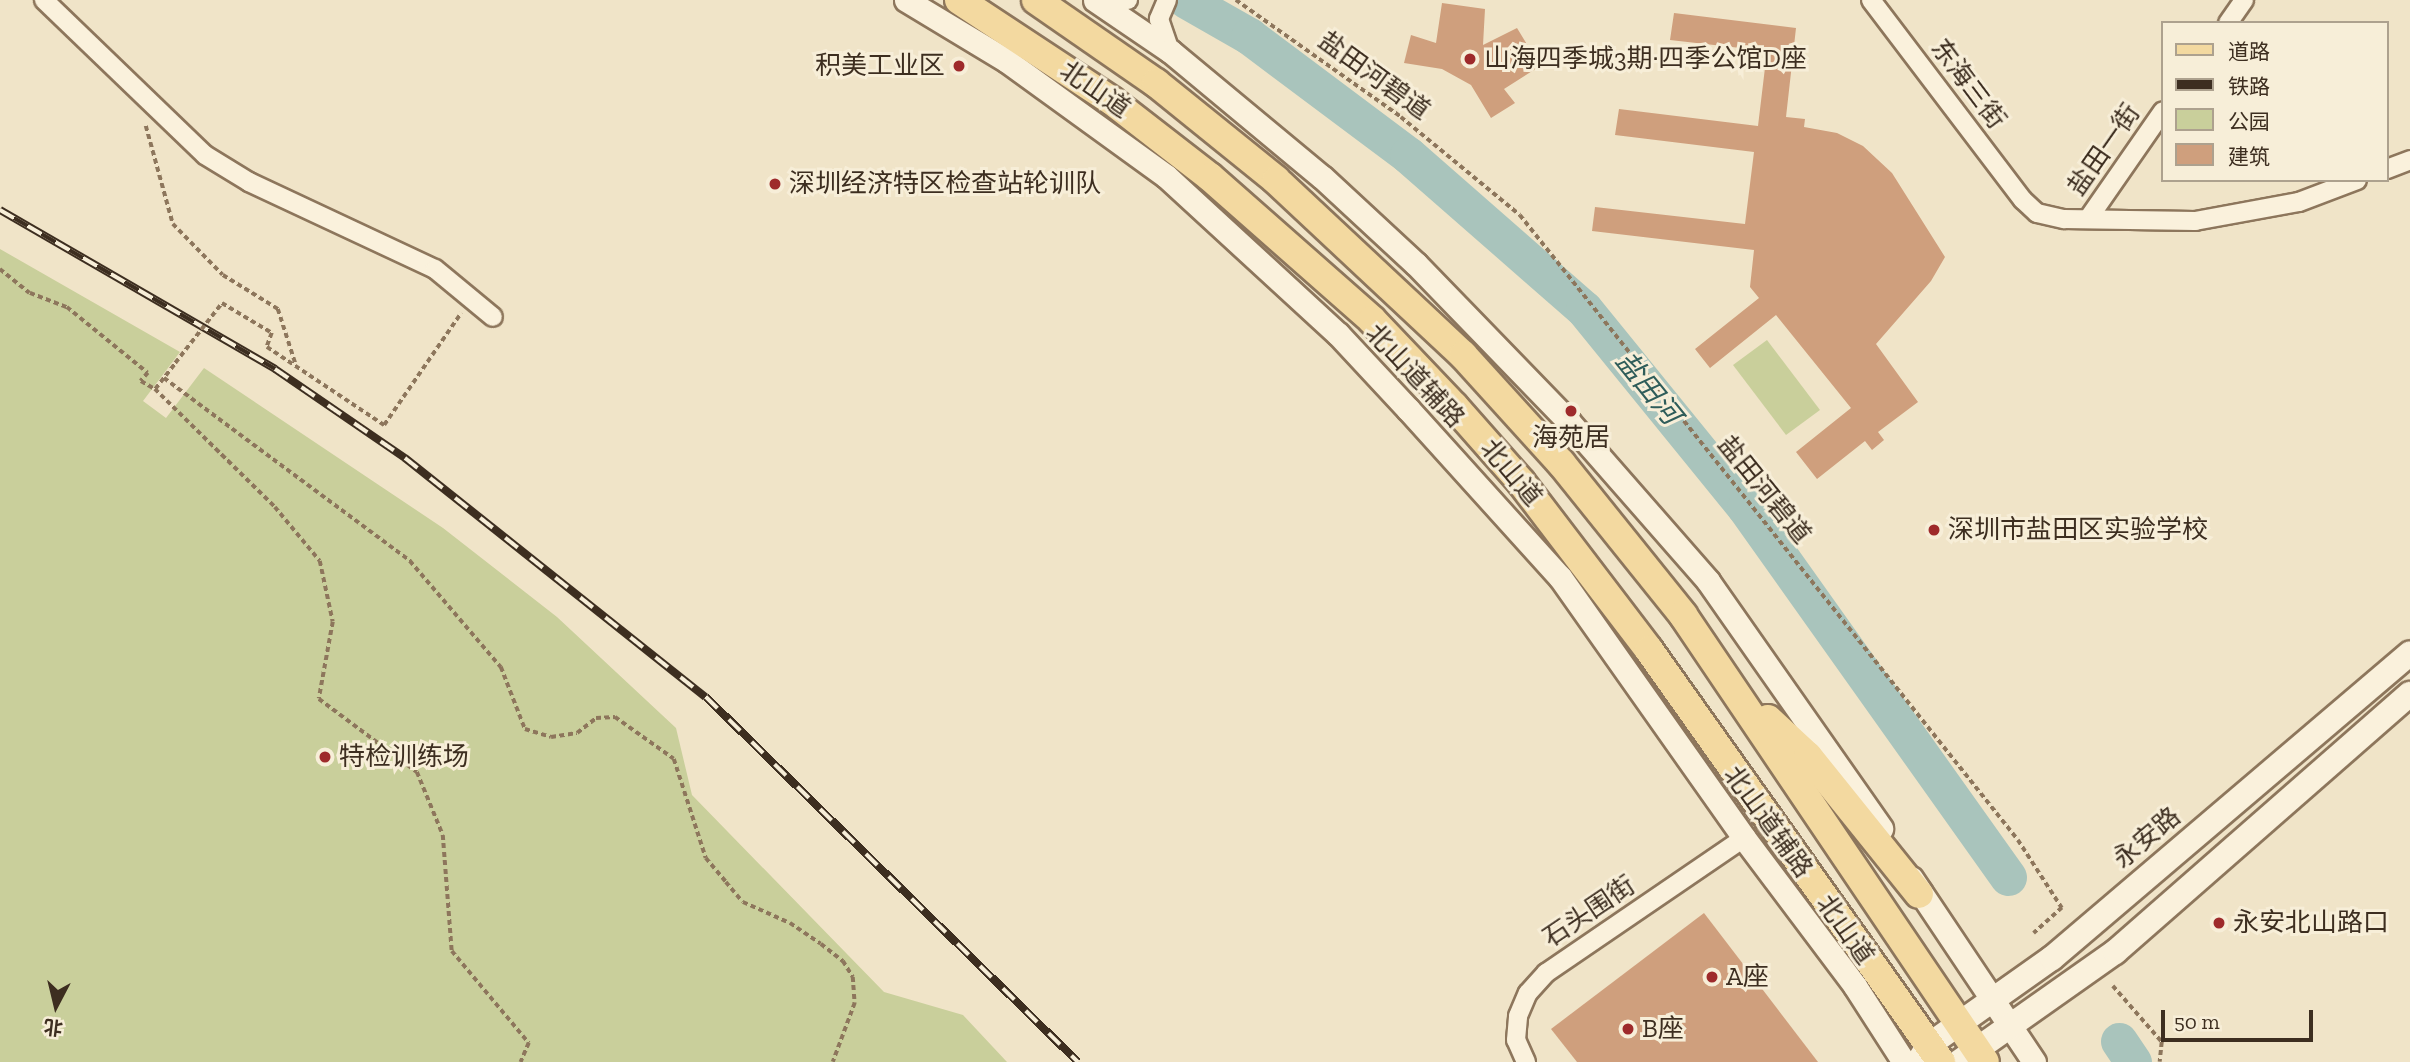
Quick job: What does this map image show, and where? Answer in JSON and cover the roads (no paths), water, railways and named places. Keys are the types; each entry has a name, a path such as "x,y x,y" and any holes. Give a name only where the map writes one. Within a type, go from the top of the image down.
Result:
{"main road":[{"name":"北山道","path":"959,0 1112,101 1284,238 1372,320 1521,482 1570,569 1680,693 1929,1056"},
{"name":"北山道","path":"1036,0 1217,130 1463,355 1561,463 1683,615 1960,1022 1974,1058"},
{"name":"永安路","path":"1929,1056 1960,1022 1993,1002 2052,958 2410,653"},
{"path":"1730,685 1808,756 1919,894"},
{"path":"1974,1058 2115,952 2410,694"}],"street":[{"path":"44,0 216,162 249,182 435,269 493,317"},
{"name":"北山道辅路","path":"906,0 1007,61 1166,176 1338,334 1570,569 1744,838 1855,986 1904,1062"},
{"path":"1097,0 1129,0"},
{"path":"1097,0 1170,51 1322,177 1416,264 1633,492 1709,581 1889,840 1919,894 2034,1062"},
{"name":"东海三街","path":"1871,0 2023,200 2038,213 2088,219"},
{"path":"2229,21 2244,0"},
{"path":"1164,5 1160,29 1170,51"},
{"path":"1076,111 1112,101"},
{"name":"盐田一街","path":"2088,219 2162,112"},
{"path":"2389,168 2410,160"},
{"path":"2088,219 2194,221 2253,213 2351,182"},
{"name":"石头围街","path":"1526,1062 1516,1040 1518,1016 1528,993 1546,973 1744,838"}],"waterway":[{"name":"盐田河","path":"1186,0 1249,36 1408,155 1584,309 1745,507 2008,877"},
{"name":"盐田河","path":"2119,1041 2133,1062"}],"railway":[{"path":"0,210 275,369 405,458 706,697 1078,1062"}],"place":[{"name":"山海四季城3期·四季公馆D座","path":"1470,59"},
{"name":"积美工业区","path":"959,66"},
{"name":"深圳经济特区检查站轮训队","path":"775,184"},
{"name":"海苑居","path":"1571,411"},
{"name":"深圳市盐田区实验学校","path":"1934,530"},
{"name":"特检训练场","path":"325,757"},
{"name":"永安北山路口","path":"2219,923"},
{"name":"A座","path":"1712,977"},
{"name":"B座","path":"1628,1029"}]}
